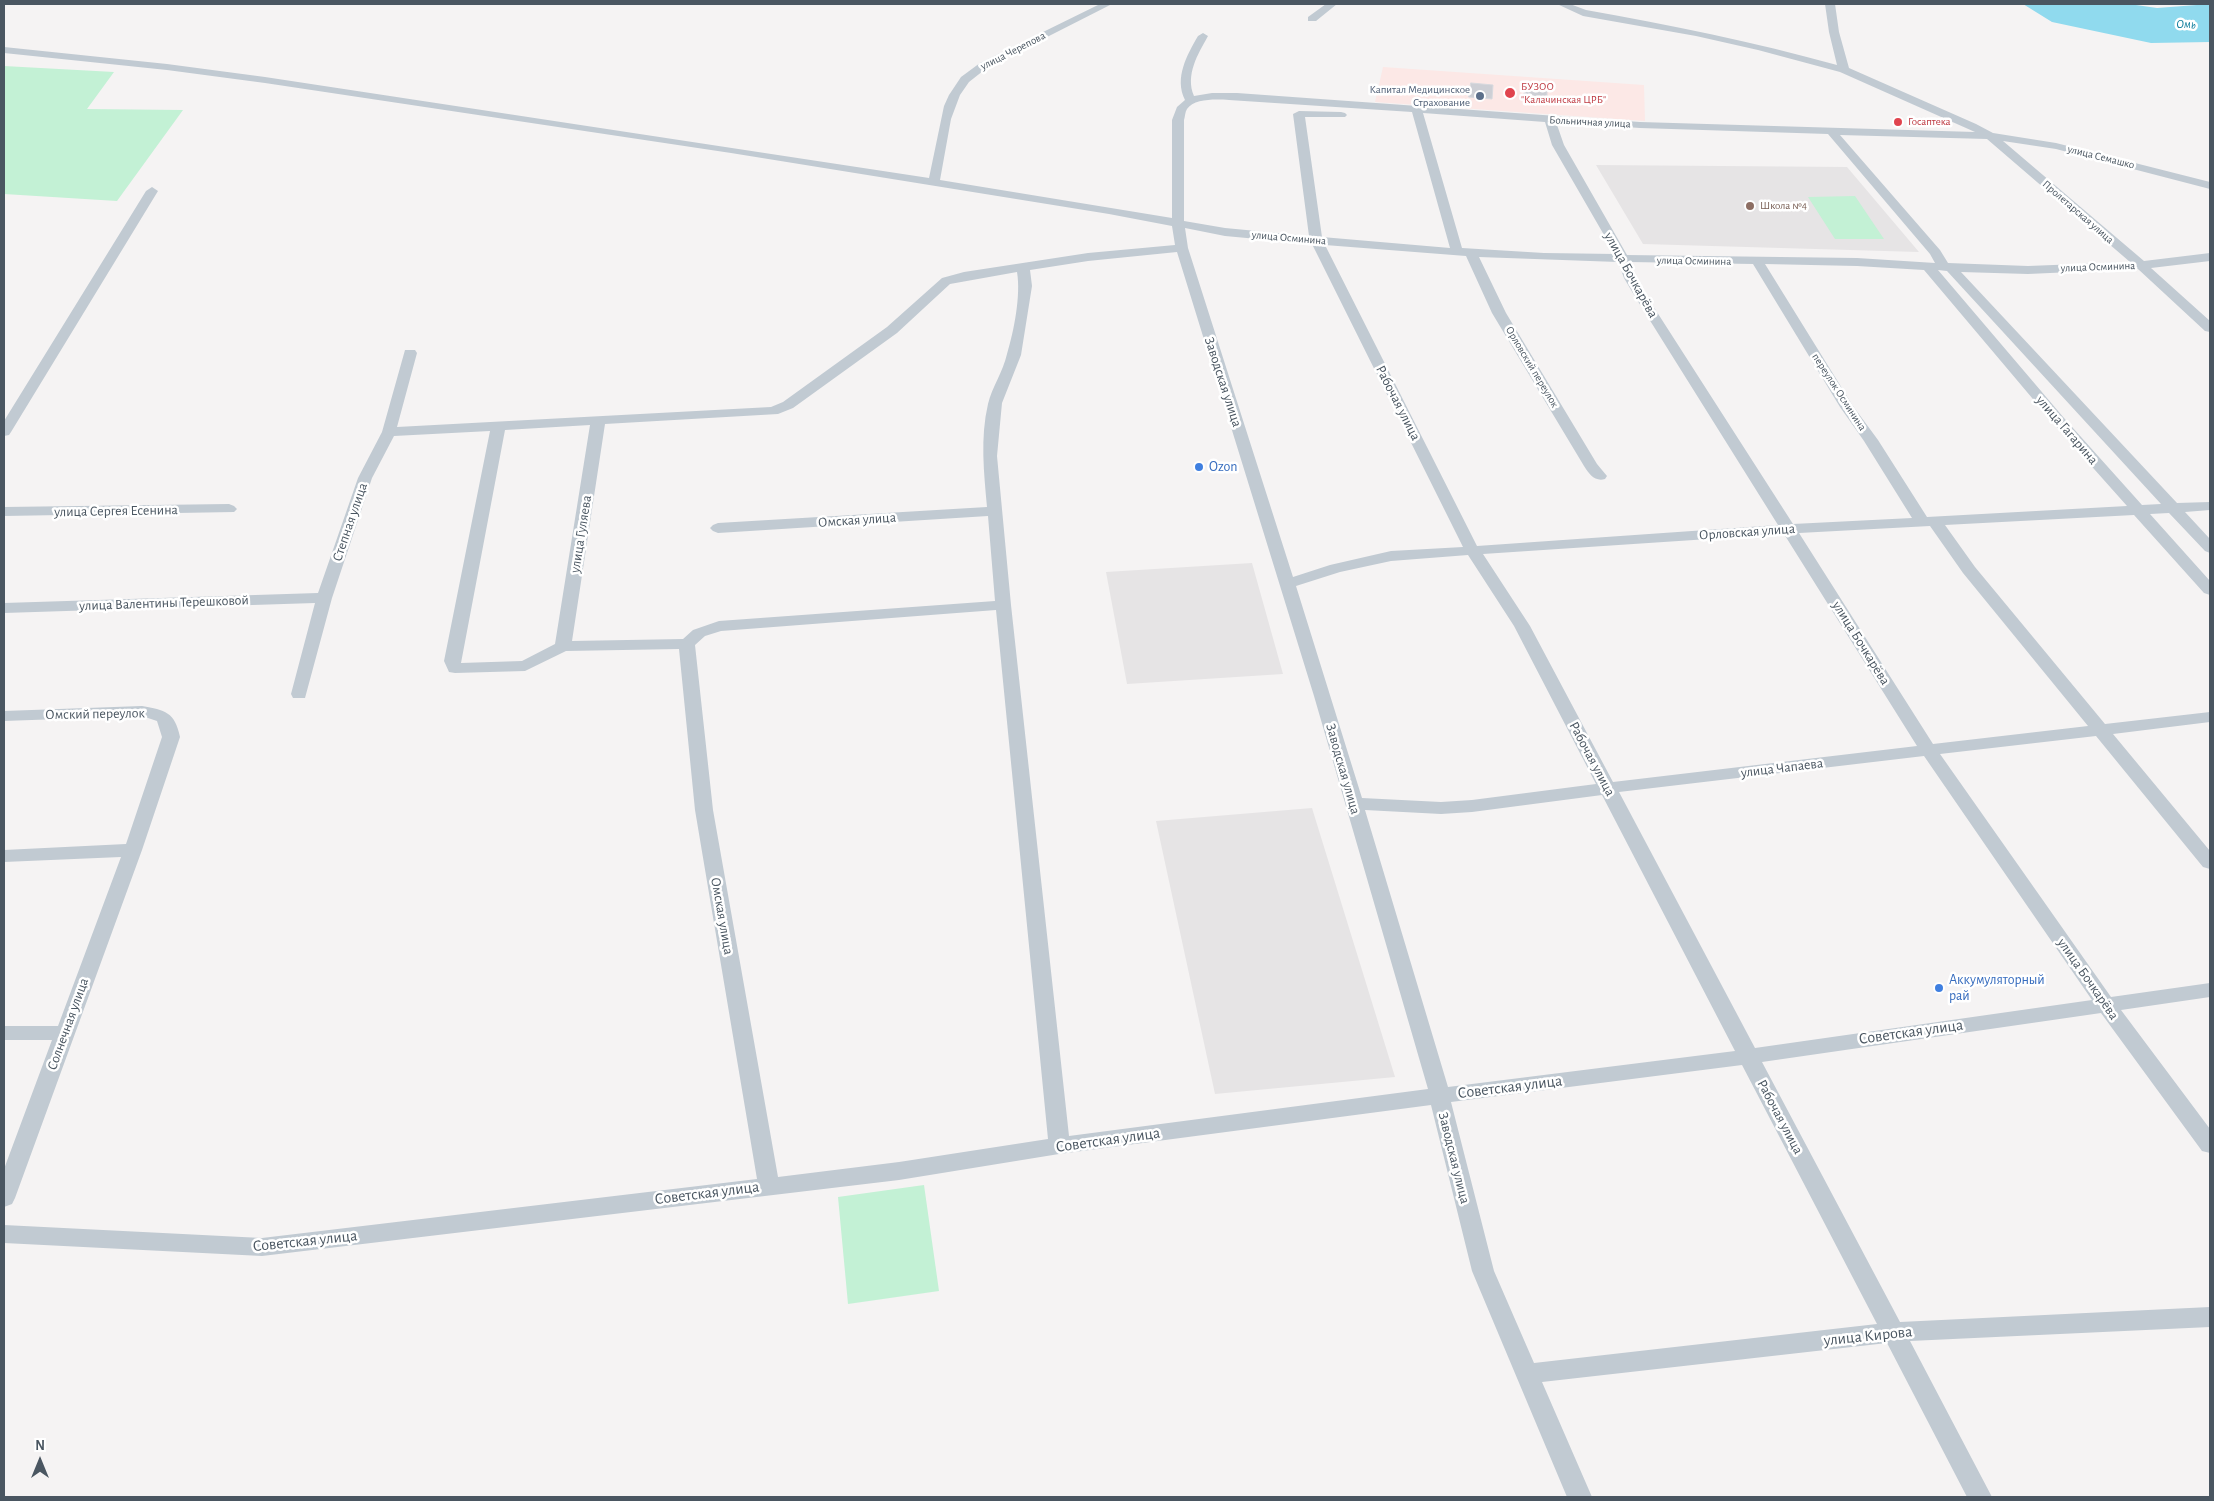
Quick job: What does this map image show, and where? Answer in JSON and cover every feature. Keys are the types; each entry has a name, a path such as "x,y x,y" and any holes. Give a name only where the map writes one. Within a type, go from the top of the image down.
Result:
{"street":[{"name":"улица Черепова","path":"934,182 950,102 968,76 984,65 1107,4"},
{"path":"1312,19 1332,4"},
{"path":"1562,4 1583,13 1712,37 1844,70 1956,118 1990,136"},
{"path":"1830,4 1834,32 1844,70"},
{"path":"1191,102 1185,88 1188,70 1194,52 1203,36"},
{"name":"улица Осминина","path":"4,50 166,67 265,80 934,182 1109,210 1224,232 1471,254 1624,260 1891,263 1948,268 2028,270 2141,265 2210,257"},
{"name":"Больничная улица","path":"1191,102 1205,98 1243,97 1418,114 1833,133 1990,136"},
{"name":"Заводская улица","path":"1191,102 1184,105 1178,120 1178,224 1182,248 1287,584 1434,1071 1483,1271 1579,1497"},
{"name":"Рабочая улица","path":"1418,114 1299,114 1316,240 1472,550 1522,626 1980,1497"},
{"path":"1418,114 1457,252"},
{"name":"улица Бочкарёва","path":"1550,120 1558,145 1603,225 1618,246 1630,278 1640,295 1929,750 2107,1006 2210,1145"},
{"name":"улица Гагарина","path":"1833,133 1948,268 2210,548"},
{"name":"улица Семашко","path":"1990,136 2056,146 2210,185"},
{"name":"Пролетарская улица","path":"1990,136 2141,265 2210,328"},
{"path":"4,432 152,192"},
{"path":"389,432 774,411 788,405 892,330 914,311 924,298 946,282 964,276 1088,257 1182,248"},
{"name":"Орловский переулок","path":"1471,254 1499,313 1591,466 1600,476"},
{"name":"переулок Осминина","path":"1757,261 1847,407 1928,521 2210,863"},
{"name":"улица Гагарина","path":"1928,266 2059,421 2210,590"},
{"path":"1023,267 1026,286 1014,355 995,403 991,428 990,456 1003,605 1060,1146"},
{"name":"Степная улица","path":"299,694 324,598 365,478 389,432 410,353"},
{"name":"улица Гуляева","path":"563,646 598,422"},
{"path":"498,427 452,661 455,668 525,666 563,646 687,644 699,632 719,626 1003,605"},
{"name":"Орловская улица","path":"1287,584 1336,568 1391,556 1790,529 2210,506"},
{"name":"улица Сергея Есенина","path":"4,512 228,509"},
{"name":"Омская улица","path":"718,528 996,512"},
{"name":"улица Валентины Терешковой","path":"4,608 324,598"},
{"name":"Омская улица","path":"687,644 704,810 769,1186"},
{"name":"Омский переулок","path":"4,716 142,711 161,714 169,723 171,737 133,850"},
{"name":"улица Чапаева","path":"1354,804 1441,808 1472,806 1608,788 2210,717"},
{"path":"4,856 133,850"},
{"name":"Солнечная улица","path":"4,1198 133,850"},
{"name":"Советская улица","path":"4,1234 208,1243 232,1247 262,1248 899,1171 1060,1146 1748,1056 2210,990"},
{"path":"4,1033 64,1033"},
{"name":"улица Кирова","path":"1527,1374 1894,1332 2210,1317"}],"shaded area":[{"name":"БУЗОО \"Калачинская ЦРБ\"","path":"1383,67 1644,85 1645,121 1375,102"},
{"name":"Школа №4","path":"1596,165 1847,167 1919,252 1643,244"},
{"path":"1252,563 1283,674 1127,684 1106,572"},
{"path":"1312,808 1395,1077 1215,1094 1156,821"}],"green space":[{"path":"4,66 114,72 87,109 183,110 117,201 4,194"},
{"path":"1855,196 1884,239 1835,239 1808,197"},
{"path":"924,1185 939,1291 848,1304 838,1197"}],"water":[{"name":"Омь","path":"2023,4 2129,4 2157,8 2210,4 2210,42 2151,43 2052,22"}],"building":[{"path":"1471,83 1493,85 1492,99 1469,97"},
{"path":"1525,87 1547,88 1547,102 1524,101"}],"place":[{"name":"БУЗОО \"Калачинская ЦРБ\"","path":"1510,93"},
{"name":"Капитал Медицинское Страхование","path":"1480,96"},
{"name":"Госаптека","path":"1898,122"},
{"name":"Школа №4","path":"1750,206"},
{"name":"Ozon","path":"1199,467"},
{"name":"Аккумуляторный рай","path":"1939,988"}]}
